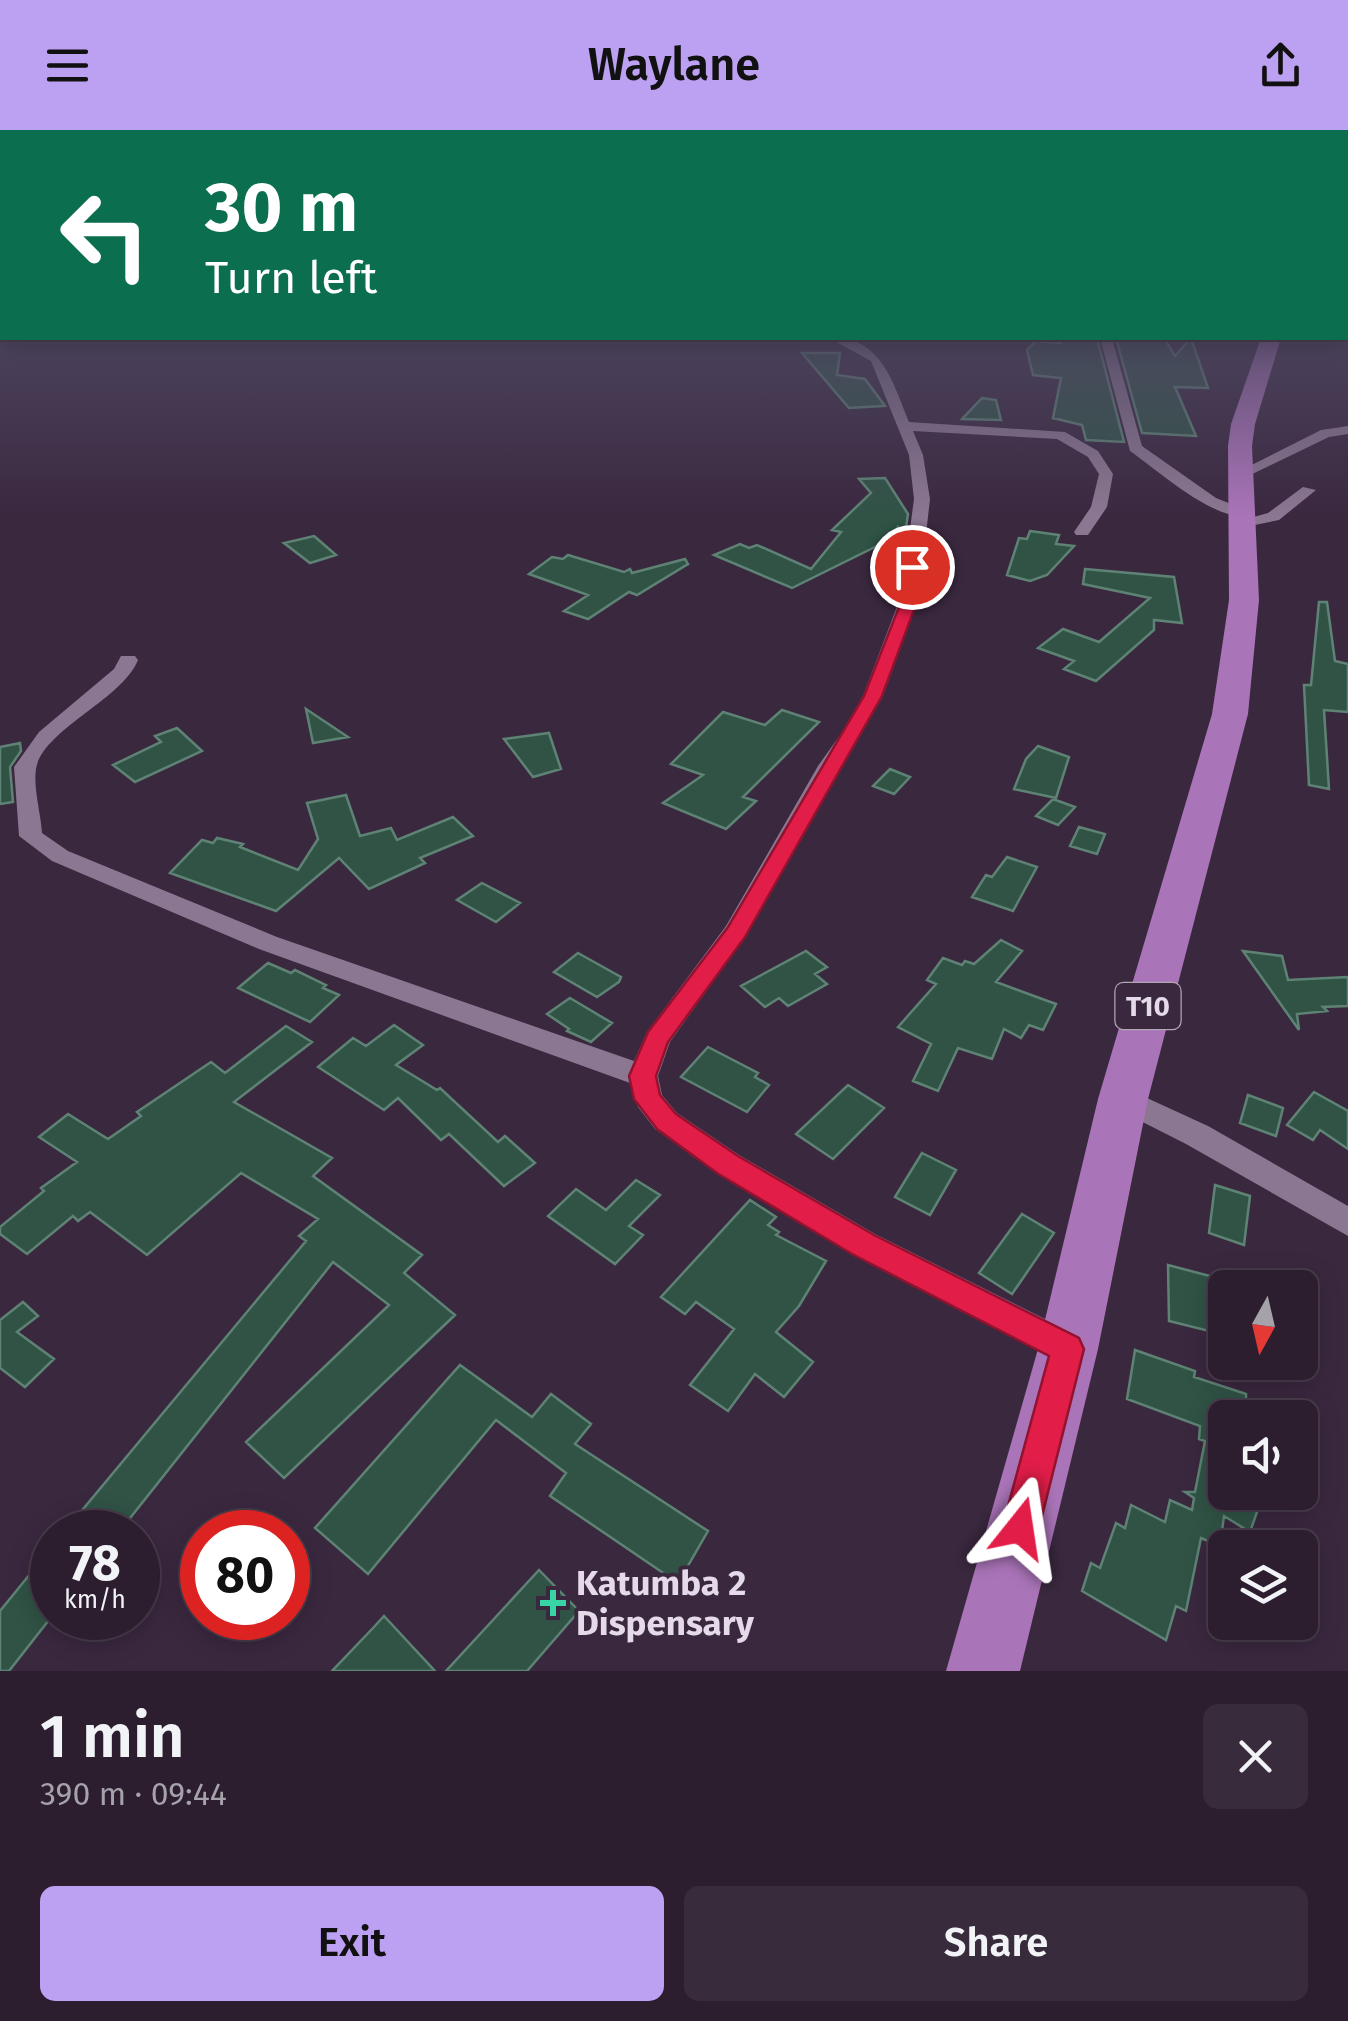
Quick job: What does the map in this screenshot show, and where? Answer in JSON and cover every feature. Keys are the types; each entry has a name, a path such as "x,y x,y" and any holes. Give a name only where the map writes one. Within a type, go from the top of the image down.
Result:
{"highway":[{"name":"T10","path":"983,1671 1068,1349 1123,1099 1176,897 1220,759 1230,714 1244,600 1240,504 1243,424 1260,373"}],"street":[{"path":"882,373 918,466 922,507 910,596 873,696 736,932 657,1039 642,1076 648,1099 666,1121 728,1164 863,1244 1068,1349"},
{"path":"1115,373 1135,448 1211,501 1240,504 1272,517 1308,490"},
{"path":"904,426 1050,434 1079,443 1093,454 1106,474 1099,507 1082,532"},
{"path":"1240,504 1326,434 1348,430"},
{"path":"128,660 123,672 46,736 25,767 31,836 60,856 268,944 642,1076"},
{"path":"1123,1099 1197,1136 1348,1222"}],"building":[{"path":"819,373 865,379 885,406 849,408"},
{"path":"1106,373 1124,442 1086,440 1082,425 1053,418 1061,378 1033,375"},
{"path":"1126,373 1203,373 1208,388 1175,387 1196,436 1142,433"},
{"path":"982,398 996,400 1001,420 962,419"},
{"path":"885,478 908,514 905,535 898,527 891,539 792,588 714,555 740,544 749,548 757,545 811,569 841,532 832,530 871,493 859,479"},
{"path":"1030,531 1059,535 1056,544 1074,546 1047,575 1030,581 1007,575 1019,538 1027,539"},
{"path":"314,536 336,555 310,563 284,543"},
{"path":"568,555 624,572 630,569 632,573 685,559 688,564 637,595 629,592 588,619 564,611 588,595 529,574 552,557 563,559"},
{"path":"1085,569 1174,577 1182,623 1154,620 1154,630 1096,681 1064,669 1074,661 1038,648 1063,629 1099,642 1150,598 1083,584"},
{"path":"1319,602 1327,602 1335,661 1348,664 1348,712 1324,710 1329,789 1309,785 1304,685 1311,685"},
{"path":"306,709 348,737 313,743"},
{"path":"782,710 819,722 743,797 756,801 726,829 663,803 703,775 671,764 723,712 765,725"},
{"path":"177,728 202,751 135,782 113,765 161,742 155,736"},
{"path":"549,733 561,769 533,777 504,739"},
{"path":"20,743 21,751 10,767 13,802 0,804 0,747"},
{"path":"1038,746 1069,757 1056,798 1014,789 1026,759"},
{"path":"890,769 910,777 894,794 873,786"},
{"path":"346,795 360,836 391,828 397,840 453,817 473,836 420,858 425,863 369,889 339,858 276,911 170,873 202,840 213,843 217,838 243,844 240,847 298,870 318,839 307,803"},
{"path":"1053,799 1075,807 1058,825 1036,816"},
{"path":"1079,827 1105,834 1097,854 1070,846"},
{"path":"1007,857 1037,867 1013,911 972,897 986,875 992,877"},
{"path":"482,883 520,903 496,922 457,900"},
{"path":"1001,940 1022,951 996,982 1056,1004 1043,1030 1029,1025 1021,1038 1004,1029 992,1059 958,1048 938,1091 913,1081 931,1044 898,1027 936,984 927,980 943,958 962,965 965,961 974,964"},
{"path":"806,951 827,967 815,974 827,984 788,1006 779,998 765,1007 741,986"},
{"path":"1243,951 1282,956 1288,980 1348,977 1348,1006 1297,1014 1299,1030"},
{"path":"578,953 621,977 619,982 597,997 554,972"},
{"path":"268,963 291,973 295,970 339,995 310,1022 238,988"},
{"path":"570,998 612,1023 591,1042 567,1031 547,1014"},
{"path":"394,1025 423,1045 396,1065 437,1090 440,1088 498,1142 505,1136 535,1163 504,1186 449,1134 441,1140 398,1098 384,1110 318,1067 353,1038 366,1046"},
{"path":"286,1026 312,1042 234,1102 332,1158 313,1176 422,1255 404,1273 455,1315 284,1478 246,1442 389,1305 333,1262 136,1510 82,1510 306,1241 299,1236 318,1219 241,1173 147,1255 90,1212 78,1221 73,1216 27,1254 0,1234 0,1227 44,1191 41,1188 77,1162 39,1137 68,1114 108,1139 141,1116 137,1112 211,1062 225,1073"},
{"path":"708,1047 758,1073 755,1077 769,1085 747,1112 681,1077"},
{"path":"848,1085 884,1108 833,1159 796,1134"},
{"path":"1314,1092 1348,1111 1348,1149 1320,1130 1313,1140 1287,1125"},
{"path":"1248,1095 1283,1108 1276,1136 1240,1123"},
{"path":"922,1153 956,1170 930,1215 895,1197"},
{"path":"636,1180 660,1195 629,1226 643,1235 615,1264 548,1216 576,1189 606,1210"},
{"path":"1215,1185 1250,1196 1244,1245 1209,1233"},
{"path":"750,1200 776,1217 768,1225 779,1232 776,1235 826,1261 799,1306 776,1332 813,1362 784,1397 755,1374 728,1411 690,1385 734,1329 696,1302 685,1314 661,1297"},
{"path":"1022,1214 1054,1233 1012,1294 979,1273"},
{"path":"1168,1265 1208,1276 1208,1331 1169,1321"},
{"path":"23,1302 38,1316 17,1332 54,1359 25,1387 0,1368 0,1320"},
{"path":"1135,1350 1195,1371 1194,1377 1246,1394 1246,1400 1208,1400 1208,1510 1258,1510 1251,1530 1224,1516 1222,1530 1208,1530 1208,1541 1201,1538 1186,1611 1176,1606 1166,1640 1082,1591 1091,1563 1100,1568 1116,1523 1125,1528 1131,1505 1165,1522 1170,1500 1192,1510 1194,1498 1185,1492 1195,1492 1205,1441 1199,1439 1200,1426 1127,1399"},
{"path":"460,1365 532,1417 551,1394 591,1424 575,1444 708,1531 678,1583 550,1496 566,1473 496,1420 368,1574 315,1528"},
{"path":"539,1570 579,1611 527,1671 446,1671"},
{"path":"30,1574 30,1640 33,1640 9,1671 0,1671 0,1611"},
{"path":"384,1616 435,1671 332,1671 373,1628"}],"place":[{"name":"Katumba 2 Dispensary","path":"553,1603"}],"route":[{"path":"912,567 907,607 873,696 736,932 657,1039 642,1076 648,1099 666,1121 728,1164 914,1272 1068,1349 1020,1528"}]}
